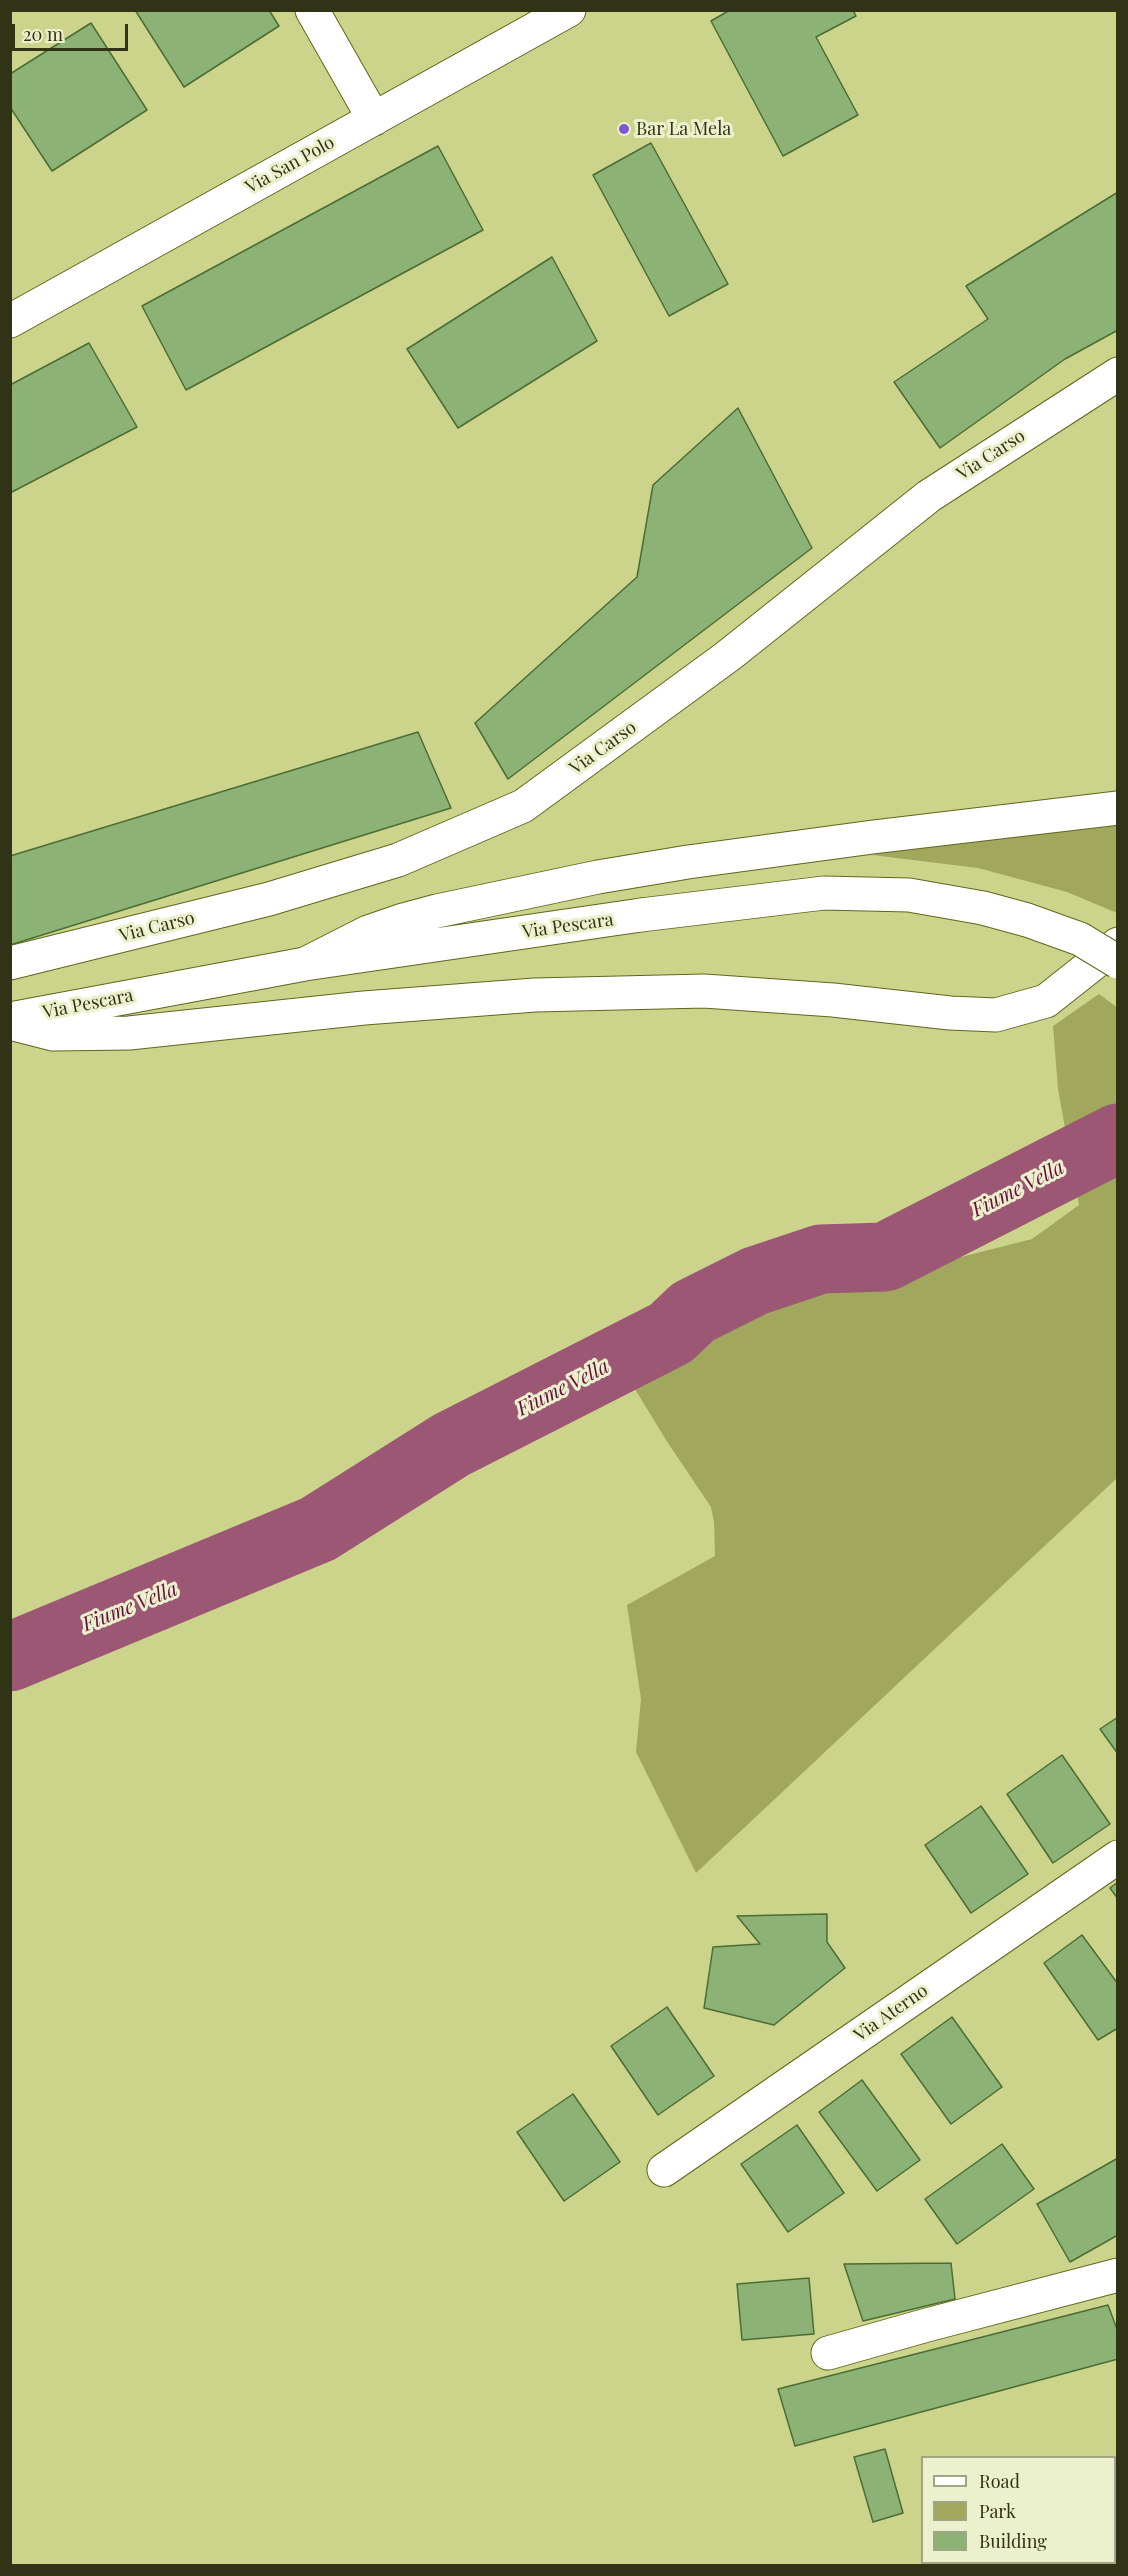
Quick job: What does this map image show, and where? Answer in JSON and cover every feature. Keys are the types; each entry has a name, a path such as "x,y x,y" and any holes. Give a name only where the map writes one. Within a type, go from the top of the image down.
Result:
{"street":[{"path":"312,10 374,119"},
{"name":"Via San Polo","path":"10,321 569,10"},
{"name":"Via Carso","path":"10,963 269,899 387,863 522,807 728,656 928,496 1118,374"},
{"path":"305,964 357,937 400,921 598,877 711,859 1118,808"},
{"name":"Via Pescara","path":"10,1021 305,964 641,915 825,893 909,895 983,908 1027,920 1080,939 1118,962"},
{"path":"10,1021 53,1034 129,1033 364,1008 535,995 704,991 996,1015 1046,1000 1118,944"},
{"name":"Via Aterno","path":"664,2170 1118,1857"},
{"path":"828,2354 927,2325 1118,2275"}],"green space":[{"path":"1117,818 1117,913 1067,892 978,868 872,855 923,844"},
{"path":"1099,994 1118,1008 1117,1478 696,1873 636,1752 641,1699 627,1605 715,1556 714,1522 711,1507 666,1440 624,1371 707,1331 749,1301 824,1274 913,1259 957,1258 1032,1239 1079,1205 1058,1089 1053,1026"}],"building":[{"path":"135,10 269,10 279,26 184,87"},
{"path":"730,10 853,10 856,16 816,37 858,115 783,156 711,21"},
{"path":"91,23 147,110 52,171 10,107 10,74"},
{"path":"651,143 728,284 669,316 593,175"},
{"path":"438,146 483,230 186,390 142,306"},
{"path":"1118,192 1118,330 1065,359 940,448 894,382 988,319 966,286"},
{"path":"552,257 597,341 458,428 407,349"},
{"path":"89,343 137,427 10,493 10,385"},
{"path":"738,408 812,548 508,779 475,723 637,577 653,485"},
{"path":"418,732 451,808 10,945 10,856"},
{"path":"1118,1717 1118,1754 1100,1729"},
{"path":"1062,1755 1110,1824 1053,1863 1007,1794"},
{"path":"981,1806 1028,1874 971,1913 925,1845"},
{"path":"1118,1882 1118,1899 1110,1888"},
{"path":"827,1914 827,1942 845,1968 774,2025 704,2008 713,1947 760,1944 737,1916"},
{"path":"1082,1935 1118,1984 1118,2028 1098,2040 1044,1963"},
{"path":"667,2007 714,2076 658,2115 611,2046"},
{"path":"952,2017 1002,2087 951,2124 901,2054"},
{"path":"862,2080 920,2160 877,2191 819,2112"},
{"path":"573,2094 620,2162 564,2201 517,2132"},
{"path":"797,2125 844,2193 788,2232 741,2164"},
{"path":"1002,2144 1034,2189 957,2244 925,2199"},
{"path":"1118,2158 1118,2235 1070,2262 1037,2204"},
{"path":"951,2263 955,2299 863,2321 844,2264"},
{"path":"809,2278 814,2334 742,2340 737,2284"},
{"path":"1108,2305 1118,2332 1118,2359 795,2446 778,2389"},
{"path":"885,2449 903,2513 873,2522 854,2457"}],"waterway":[{"name":"Fiume Vella","path":"10,1657 318,1529 451,1445 671,1333 693,1312 755,1281 821,1259 885,1257 1118,1138"}],"place":[{"name":"Bar La Mela","path":"624,129"}]}
